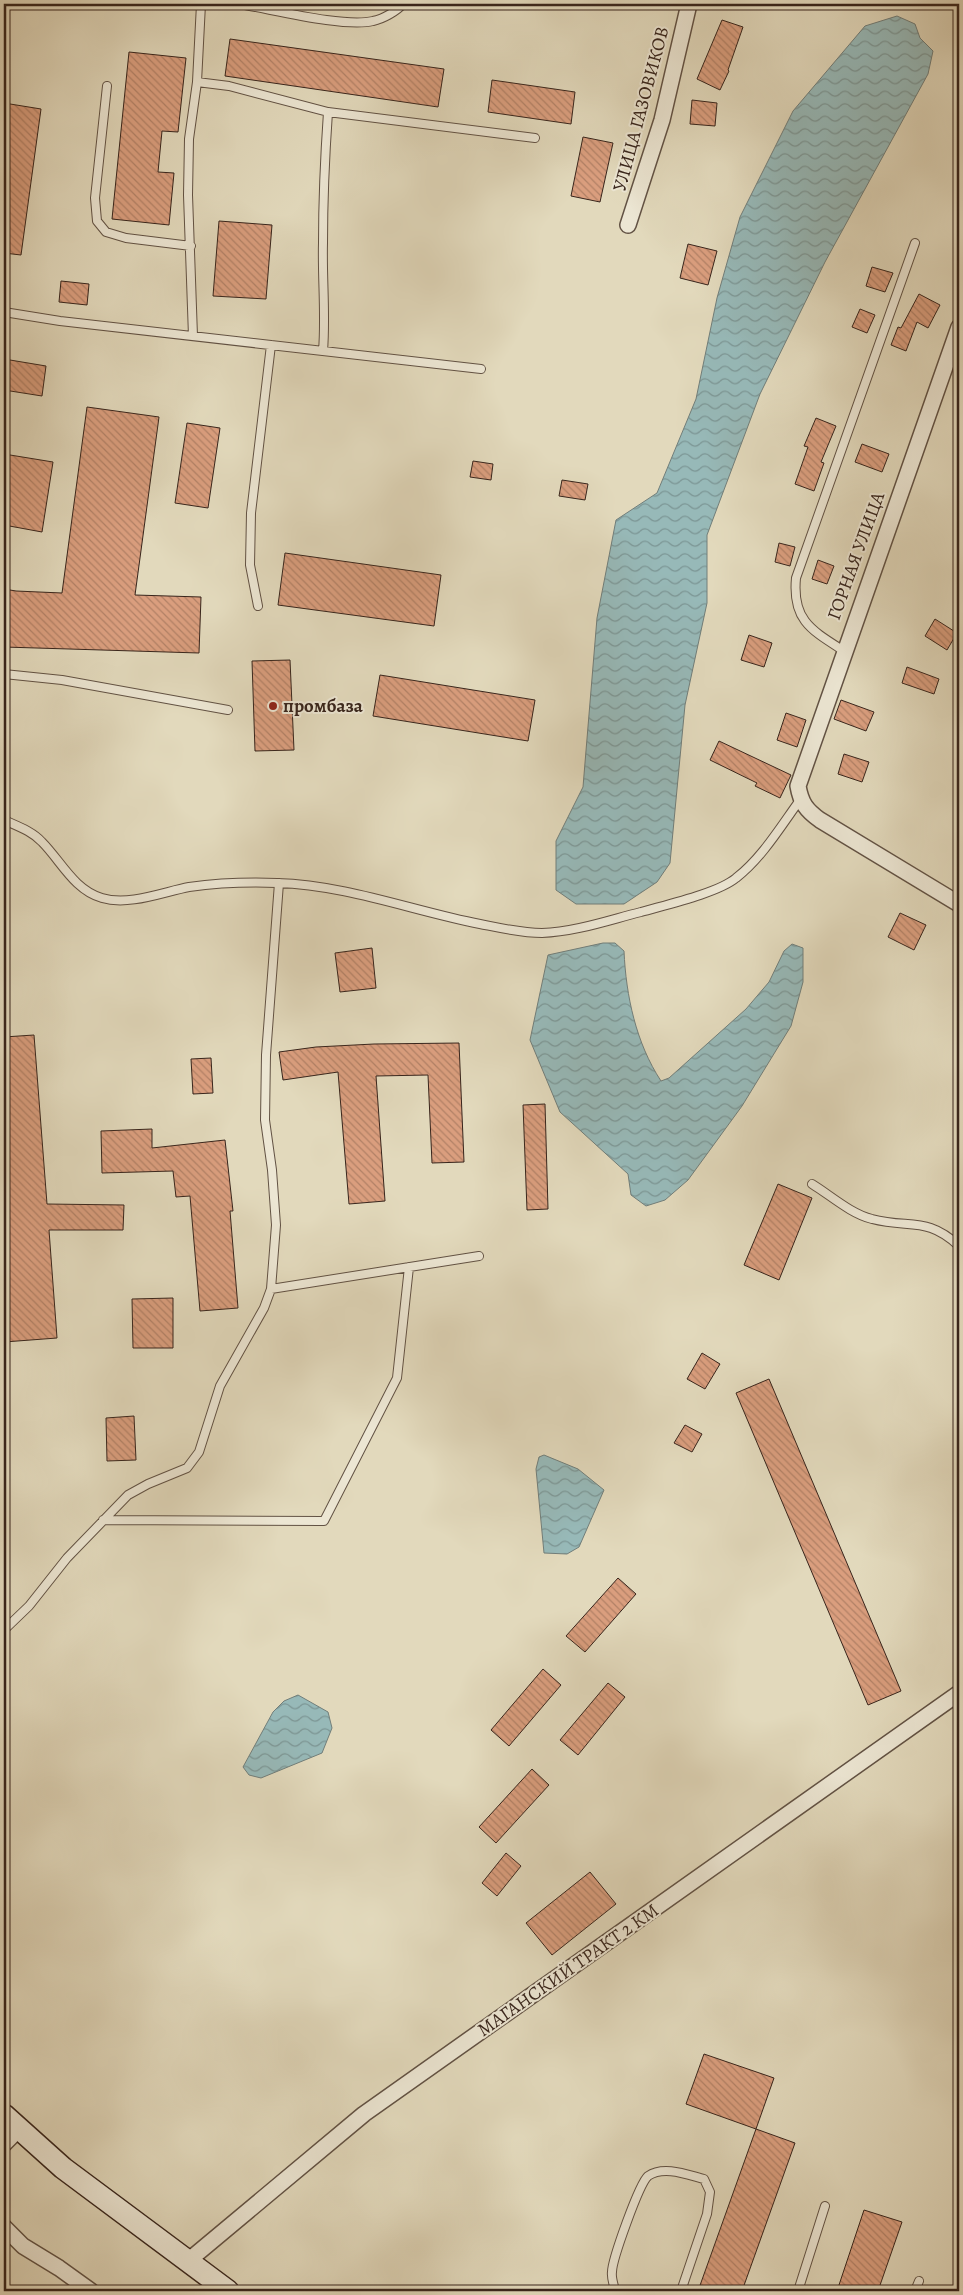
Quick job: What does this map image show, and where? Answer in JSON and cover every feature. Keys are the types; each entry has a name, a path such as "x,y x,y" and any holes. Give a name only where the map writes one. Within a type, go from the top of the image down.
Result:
{"main road":[{"path":"9,2129 228,2291"}],"street":[{"name":"УЛИЦА ГАЗОВИКОВ","path":"628,225 662,120 689,4"},
{"name":"ГОРНАЯ УЛИЦА","path":"800,800 798,786 802,770 959,327"},
{"path":"800,800 806,810 820,820 959,904"},
{"name":"МАГАНСКИЙ ТРАКТ 2 КМ","path":"188,2261 364,2114 959,1693"},
{"path":"4,2227 23,2246 59,2268 90,2291"}],"lane":[{"path":"193,336 188,194 189,138 197,82 201,4"},
{"path":"239,4 346,23 374,21 398,9 403,4"},
{"path":"197,82 229,86 328,112 535,138"},
{"path":"107,86 95,198 97,221 106,232 126,238 191,246"},
{"path":"323,351 325,322 322,244 328,112"},
{"path":"844,651 813,632 805,622 796,602 796,578 915,242"},
{"path":"4,312 481,369"},
{"path":"258,606 250,565 251,513 270,345"},
{"path":"4,674 62,680 228,710"},
{"path":"4,820 41,840 86,890 103,899 127,900 192,887 279,883 335,890 390,902 447,918 507,930 542,933 585,927 661,906 735,880 747,869 800,800"},
{"path":"4,1630 29,1606 67,1558 128,1495 148,1484 187,1468 200,1452 220,1386 264,1308 271,1289 276,1225 272,1170 265,1120 266,1055 279,883"},
{"path":"812,1184 871,1219 924,1224 946,1234 959,1246"},
{"path":"271,1289 479,1256"},
{"path":"103,1520 324,1521 397,1378 409,1267"},
{"path":"615,2291 612,2272 637,2193 648,2176 664,2171 682,2173 704,2179 710,2192 707,2214 681,2291"},
{"path":"798,2291 825,2206"},
{"path":"915,2291 918,2281"}],"water":[{"path":"897,16 915,24 920,38 933,51 928,74 825,262 760,394 707,535 707,603 685,705 670,863 657,882 624,904 576,904 556,890 556,841 583,787 597,618 616,520 657,493 696,399 717,298 740,217 793,111 865,26"},
{"path":"603,943 615,943 624,951 627,985 634,1019 645,1051 661,1081 669,1078 746,1009 769,982 784,951 792,944 803,948 803,982 791,1026 742,1106 688,1180 665,1200 646,1206 631,1195 628,1174 560,1112 530,1040 548,955"},
{"path":"544,1455 578,1469 604,1490 579,1547 567,1554 544,1553 536,1469 539,1457"},
{"path":"298,1695 328,1712 332,1728 322,1753 261,1778 249,1775 243,1767 273,1712 284,1701"}],"building":[{"path":"722,20 743,27 729,71 720,90 697,79"},
{"path":"230,39 444,69 438,107 225,76"},
{"path":"129,52 186,58 178,132 162,131 158,172 174,173 169,225 112,219"},
{"path":"492,80 575,92 571,124 488,112"},
{"path":"692,100 717,103 715,126 690,124"},
{"path":"4,103 41,109 21,255 4,253"},
{"path":"583,137 613,143 600,202 571,196"},
{"path":"219,221 272,225 266,299 213,296"},
{"path":"688,244 717,251 708,285 680,278"},
{"path":"872,267 893,273 885,292 866,286"},
{"path":"61,281 89,284 87,305 59,302"},
{"path":"919,294 940,305 928,328 917,322 906,351 891,345 898,327 901,328"},
{"path":"860,309 875,315 867,333 852,327"},
{"path":"4,359 46,366 42,396 4,390"},
{"path":"87,407 159,417 135,595 201,597 199,653 4,647 4,589 62,593"},
{"path":"816,418 836,426 821,462 824,463 814,491 795,484 808,447 804,446"},
{"path":"187,423 220,428 208,508 175,503"},
{"path":"862,444 889,454 882,472 855,462"},
{"path":"4,454 53,462 42,532 4,525"},
{"path":"473,461 493,464 491,480 470,477"},
{"path":"562,480 588,484 585,500 559,496"},
{"path":"779,543 795,547 790,566 775,562"},
{"path":"285,553 441,575 434,626 278,605"},
{"path":"818,560 834,566 827,584 812,579"},
{"path":"935,619 957,633 947,650 925,636"},
{"path":"749,635 772,643 764,667 741,660"},
{"name":"промбаза","path":"290,660 294,750 255,751 252,661"},
{"path":"907,667 939,679 934,694 902,683"},
{"path":"380,675 535,700 528,741 373,716"},
{"path":"841,700 874,712 866,731 834,719"},
{"path":"786,713 806,720 797,747 777,740"},
{"path":"719,741 791,775 780,798 755,786 757,783 710,760"},
{"path":"844,754 869,762 862,782 838,774"},
{"path":"900,913 926,925 914,950 888,937"},
{"path":"372,948 376,988 340,992 335,953"},
{"path":"34,1035 47,1204 124,1205 123,1230 49,1230 57,1338 4,1342 4,1037"},
{"path":"459,1043 464,1162 432,1163 428,1075 376,1076 385,1201 349,1204 338,1072 283,1080 279,1052 316,1047 374,1044"},
{"path":"211,1058 213,1093 193,1094 191,1059"},
{"path":"545,1104 548,1209 527,1210 523,1105"},
{"path":"152,1129 152,1148 225,1140 233,1211 230,1211 238,1308 200,1311 190,1196 176,1197 173,1171 102,1173 101,1131"},
{"path":"778,1184 812,1198 779,1280 744,1265"},
{"path":"173,1298 173,1348 133,1348 132,1299"},
{"path":"702,1353 720,1364 705,1389 687,1379"},
{"path":"769,1379 901,1691 868,1705 736,1393"},
{"path":"134,1416 136,1460 107,1461 106,1418"},
{"path":"685,1425 702,1434 692,1452 674,1443"},
{"path":"618,1578 636,1594 585,1652 566,1636"},
{"path":"543,1669 561,1685 509,1746 491,1730"},
{"path":"608,1683 625,1697 578,1755 560,1740"},
{"path":"532,1769 549,1785 496,1843 479,1827"},
{"path":"506,1853 521,1866 497,1896 482,1883"},
{"path":"590,1872 616,1904 552,1955 526,1923"},
{"path":"704,2054 774,2078 756,2129 686,2104"},
{"path":"756,2129 795,2143 742,2291 698,2291"},
{"path":"864,2210 902,2222 878,2291 837,2291"}],"place":[{"name":"промбаза","path":"273,706"}]}
